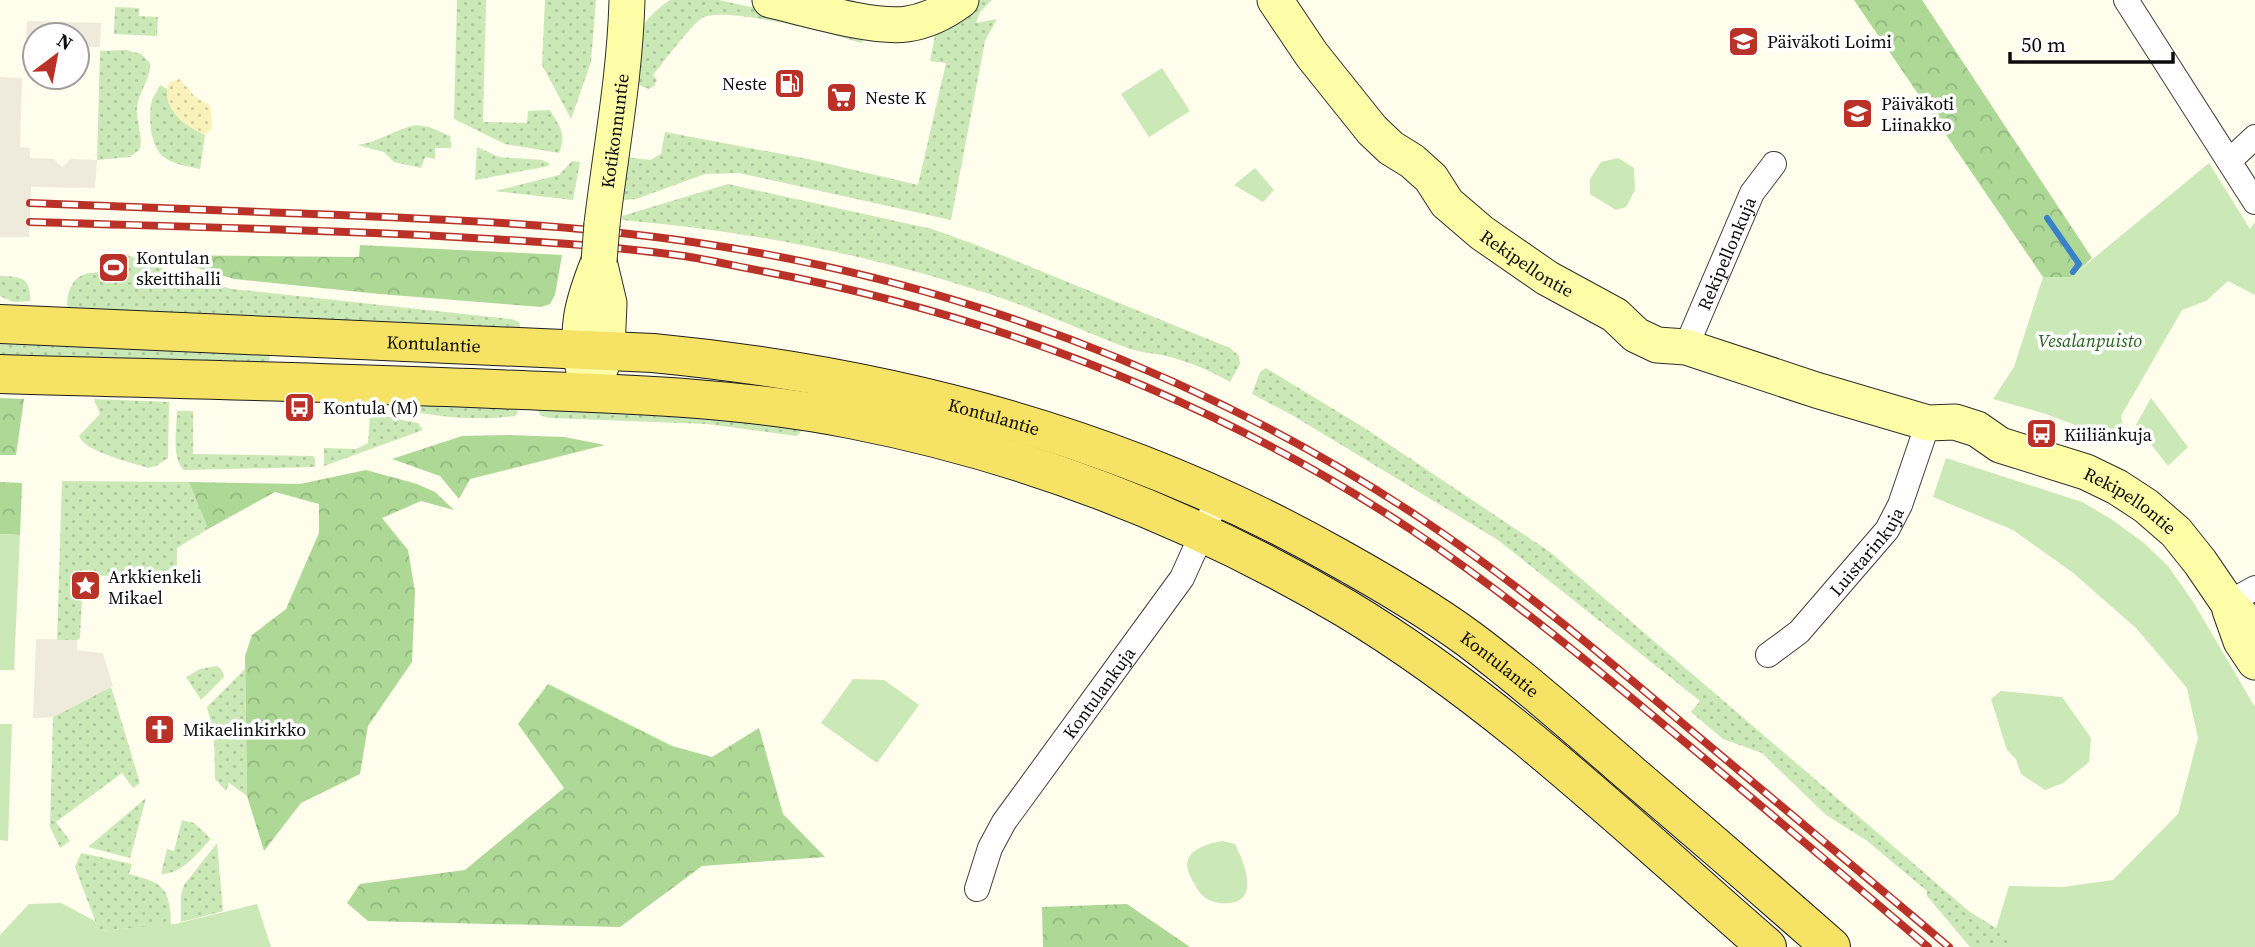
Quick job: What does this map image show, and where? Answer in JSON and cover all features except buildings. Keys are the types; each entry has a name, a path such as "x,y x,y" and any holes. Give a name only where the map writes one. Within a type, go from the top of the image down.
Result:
{"main road":[{"name":"Kontulantie","path":"0,324 593,351 718,360 846,379 914,393 1055,433 1219,496 1300,536 1363,571 1468,639 1570,721 1831,947"},
{"name":"Kontulantie","path":"0,374 663,396 847,418 914,433 1050,471 1146,506 1204,532 1273,567 1346,609 1451,679 1547,755 1767,947"}],"street":[{"name":"Kotikonnuntie","path":"590,393 593,351 609,303 599,261 621,81 627,0"},
{"path":"770,0 851,9 883,24 927,20 961,0"},
{"name":"Rekipellontie","path":"1275,0 1312,55 1366,123 1391,148 1412,161 1431,178 1447,203 1482,233 1547,278 1615,315 1644,318 1665,328 1686,347 1928,423 1955,422 1978,429 2000,444 2086,472 2117,487 2146,506 2176,532 2200,562 2241,596 2255,630"},
{"path":"2126,0 2255,202"},
{"path":"2229,161 2255,137"},
{"name":"Rekipellonkuja","path":"1686,347 1752,193 1774,164"},
{"name":"Luistarinkuja","path":"1768,655 1799,632 1887,530 1900,505 1928,423"},
{"name":"Kontulankuja","path":"977,889 989,848 1004,822 1182,578 1219,496"},
{"name":"Rekipellontie","path":"2241,596 2241,641 2255,662"}],"green space":[{"path":"457,0 486,0 483,122 527,123 528,111 550,110 562,135 559,153 505,144 454,119"},
{"path":"545,0 596,0 591,62 571,119 542,65"},
{"path":"670,0 719,0 863,32 866,38 861,43 779,22 714,15 702,18 684,36 653,75 657,80 649,89 634,79 638,42 649,17"},
{"path":"978,0 992,0 980,12 976,23 997,19 985,41 951,220 739,173 705,174 636,199 624,200 626,157 650,160 661,154 665,132 808,159 918,185 946,63 930,61 935,35 962,16"},
{"path":"1854,0 1922,0 2092,258 2071,277 2043,277"},
{"path":"115,7 139,8 139,16 158,17 157,36 114,34"},
{"path":"126,50 141,54 150,63 149,75 137,108 140,149 130,157 97,160 100,51"},
{"path":"1162,68 1190,111 1149,137 1121,94"},
{"path":"160,85 167,89 171,105 178,117 205,135 200,169 168,160 156,146 151,131 150,114 152,100"},
{"path":"416,125 450,136 451,148 435,148 435,159 425,157 421,168 394,162 384,152 357,145 372,142"},
{"path":"477,147 499,157 542,160 549,163 549,166 475,180"},
{"path":"1618,158 1634,168 1635,190 1626,207 1616,210 1590,194 1590,179 1601,162"},
{"path":"572,161 580,162 573,200 495,191 559,175"},
{"name":"Vesalanpuisto","path":"2209,163 2250,229 2255,222 2255,295 2228,281 2206,301 2182,310 2121,416 2126,444 2046,414 1993,399 2014,367 2043,277 2071,277"},
{"path":"1255,168 1274,190 1263,202 1234,185"},
{"path":"728,184 932,229 1230,348 1239,356 1240,364 1230,382 1191,364 1130,349 1017,304 908,270 766,238 622,220 622,216"},
{"path":"360,245 562,255 555,295 550,304 541,307 234,279 155,255 359,257"},
{"path":"127,255 183,276 232,289 511,319 519,322 522,334 68,307 68,293 76,279 96,272 126,275"},
{"path":"0,276 24,280 29,287 30,301 13,302 0,296"},
{"path":"0,337 269,348 270,357 267,367 0,360"},
{"path":"1266,368 1363,427 1550,552 1970,912 1996,928 1998,925 2040,947 1970,947 1927,896 1927,891 1866,840 1826,815 1762,753 1723,739 1691,712 1700,701 1498,540 1292,415 1252,394 1260,372"},
{"path":"0,398 24,399 16,455 0,455"},
{"path":"2151,398 2188,447 2168,466 2136,425"},
{"path":"94,399 169,402 168,458 148,468 99,452 83,442 79,436 100,414"},
{"path":"368,403 519,403 514,416 458,418"},
{"path":"536,404 611,407 803,429 797,436 707,424 549,418 540,415"},
{"path":"177,411 193,411 193,454 312,456 315,457 315,467 184,470 176,451"},
{"path":"370,416 418,423 423,430 324,466 324,448 356,449 368,443"},
{"path":"462,436 564,437 605,445 470,479 459,499 440,476 392,459"},
{"path":"1946,458 2082,502 2144,543 2168,566 2192,600 2255,707 2255,947 2025,947 1996,929 2009,886 2063,887 2113,880 2178,814 2198,738 2187,688 2136,628 2072,572 2013,530 1933,497"},
{"path":"366,470 417,484 435,492 454,510 421,501 382,518 408,550 415,592 412,662 368,726 360,774 301,803 264,851 247,796 245,656 252,635 286,609 319,533 319,504 275,492 208,529 189,482 300,484"},
{"path":"62,481 189,482 208,529 177,548 177,583 172,582 172,578 83,575 80,638 77,640 57,640"},
{"path":"0,482 22,483 20,535 0,534"},
{"path":"0,534 20,535 14,670 0,670"},
{"path":"217,666 224,677 201,700 186,677 200,669"},
{"path":"245,669 247,796 229,783 226,791 215,779 214,735 207,707"},
{"path":"853,679 884,680 919,705 877,763 821,723"},
{"path":"548,684 672,746 712,757 759,728 783,814 825,857 702,866 620,927 368,921 347,903 360,884 465,870 564,788 518,724"},
{"path":"111,687 140,783 133,788 122,773 56,822 70,841 60,848 50,827 53,717"},
{"path":"2001,691 2062,697 2091,738 2089,762 2063,783 2045,790 2021,774 2016,759 2007,750 1991,699"},
{"path":"0,724 12,724 8,841 0,840"},
{"path":"146,798 130,858 88,847"},
{"path":"182,820 194,823 211,839 183,867 161,874 167,849 174,851"},
{"path":"1222,841 1235,844 1247,879 1245,895 1229,903 1215,902 1202,895 1187,865 1188,859 1197,849"},
{"path":"217,843 223,911 181,922 181,895 184,885"},
{"path":"81,853 132,864 129,874 157,884 163,889 169,903 171,925 99,931 75,867"},
{"path":"61,903 95,921 99,931 175,924 257,904 271,947 0,947 0,935 29,904"},
{"path":"1127,904 1190,947 1043,947 1042,907"}],"sand":[{"path":"180,79 195,97 209,105 212,129 205,135 182,121 171,108 167,92 169,82"}],"shaded area":[{"path":"91,23 101,23 100,47 91,47"},
{"path":"0,77 21,78 20,147 30,148 30,158 54,159 62,167 71,159 97,160 95,188 31,187 29,237 0,237"},
{"path":"36,639 77,640 77,650 103,653 113,686 53,717 33,718"}],"waterway":[{"path":"2047,218 2079,264 2073,272"}],"railway":[{"path":"30,203 473,221 648,236 788,259 883,280 977,307 1070,339 1160,376 1249,418 1334,465 1452,540 1588,644 1949,947"},
{"path":"30,222 420,235 585,245 684,256 852,290 937,313 1020,339 1101,369 1181,403 1259,441 1336,483 1444,552 1606,677 1928,947"}],"place":[{"name":"Päiväkoti Loimi","path":"1744,41"},
{"name":"Neste","path":"790,83"},
{"name":"Neste K","path":"842,97"},
{"name":"Päiväkoti Liinakko","path":"1858,113"},
{"name":"Kontulan skeittihalli","path":"113,267"},
{"name":"Kontula (M)","path":"300,407"},
{"name":"Kiiliänkuja","path":"2041,434"},
{"name":"Arkkienkeli Mikael","path":"85,586"},
{"name":"Mikaelinkirkko","path":"160,729"}]}
